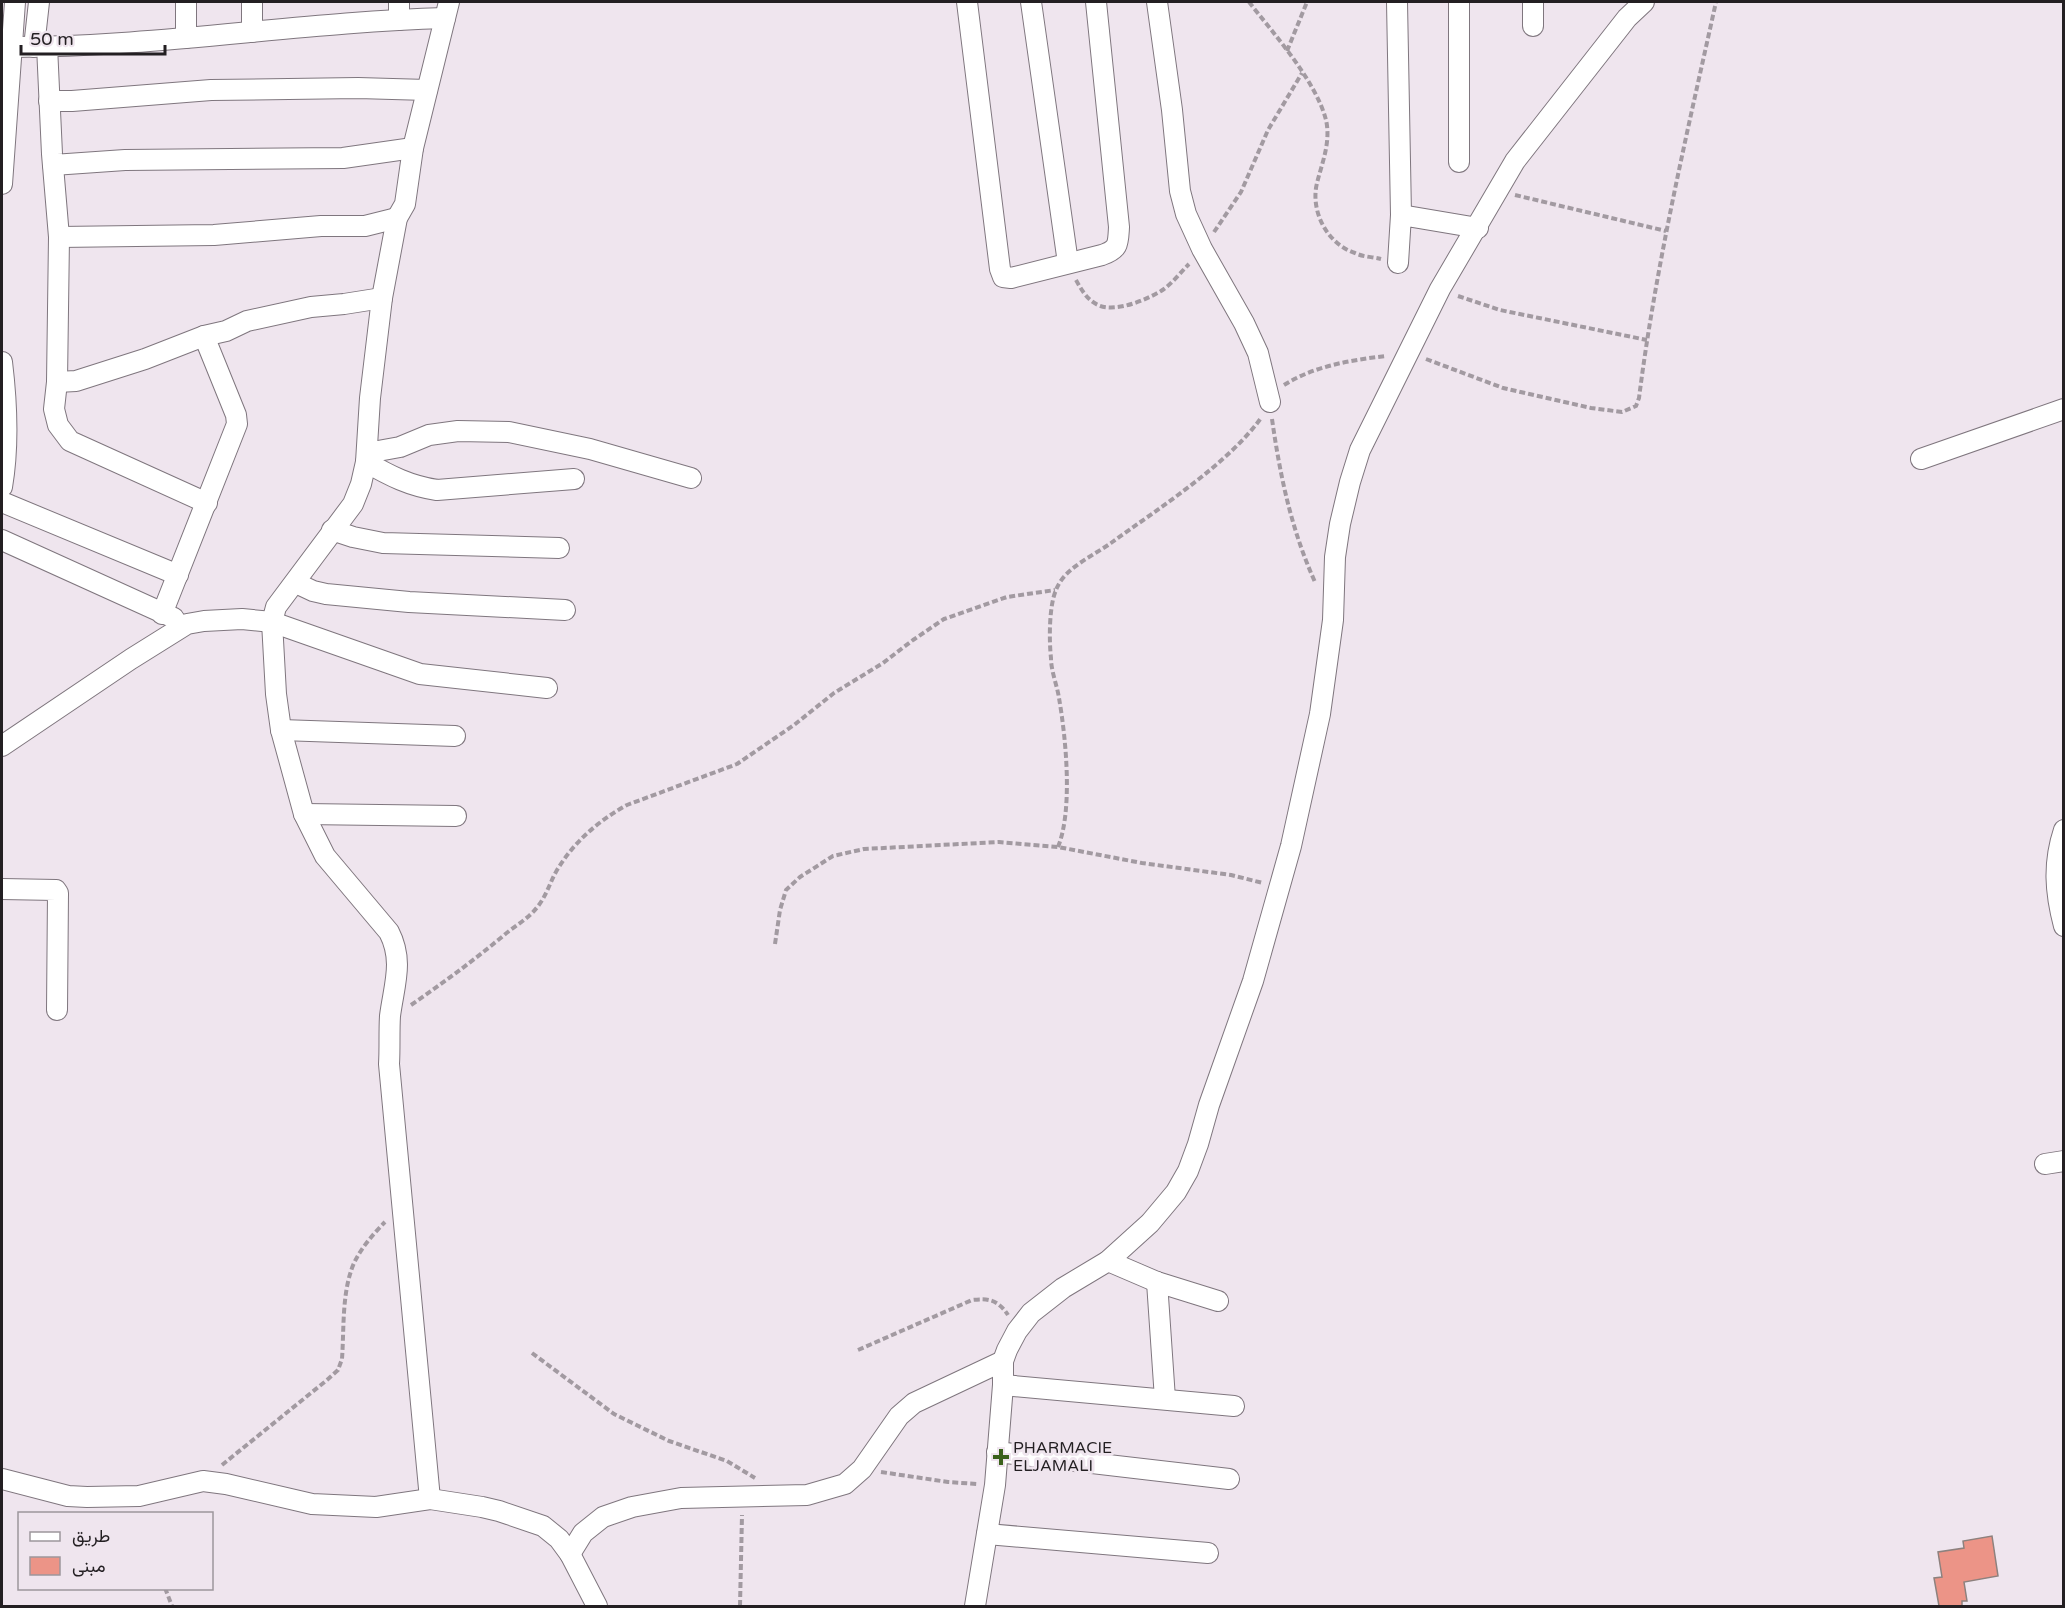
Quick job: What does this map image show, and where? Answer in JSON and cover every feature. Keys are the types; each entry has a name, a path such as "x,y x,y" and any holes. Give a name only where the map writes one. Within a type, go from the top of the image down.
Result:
{"street":[{"path":"2,184 5,79 13,47 13,2"},
{"path":"39,2 40,46 49,101 59,237 57,382 54,409 58,425 70,441 207,503"},
{"path":"186,2 186,38"},
{"path":"252,2 252,32"},
{"path":"967,2 1000,269 1004,277 1011,278 1102,255 1113,251 1118,244 1119,227 1096,2"},
{"path":"1031,2 1068,263"},
{"path":"1157,2 1173,110 1180,191 1186,214 1202,249 1244,323 1258,353 1270,402"},
{"path":"1397,2 1401,215 1398,263"},
{"path":"1459,2 1459,162"},
{"path":"1533,2 1533,26"},
{"path":"975,1606 994,1485 1003,1361 1017,1331 1031,1313 1063,1288 1107,1260 1150,1223 1176,1192 1198,1144 1220,1073 1254,981 1291,846 1320,714 1333,620 1335,557 1340,524 1360,450 1440,289 1478,228 1515,161 1627,18 1644,2"},
{"path":"13,47 186,38 252,32 399,11 447,10 413,148 405,204 398,218 382,298 370,398 367,457 361,484 353,504 276,607 272,622 276,694 281,730 304,814 325,856 389,932 396,945 398,960 390,1019 389,1064 430,1499"},
{"path":"49,101 212,90 358,88 427,90"},
{"path":"53,165 125,160 343,158 413,148"},
{"path":"1401,215 1478,228"},
{"path":"59,237 214,235 321,226 365,226 398,218"},
{"path":"57,382 76,381 145,359 204,336 226,331 247,321 287,311 382,298"},
{"path":"162,614 237,424 236,416 204,336"},
{"path":"2,362 7,438 2,487"},
{"path":"1921,459 2064,409"},
{"path":"367,457 429,435 458,431 509,432 590,449 691,478"},
{"path":"367,457 396,479 415,487 436,490 574,479"},
{"path":"2,502 178,575"},
{"path":"332,530 383,543 559,548"},
{"path":"2,540 187,624"},
{"path":"296,583 326,594 409,602 565,610"},
{"path":"2,746 131,658 187,624 204,621 242,619 272,622 420,674 547,688"},
{"path":"281,730 455,736"},
{"path":"304,814 456,816"},
{"path":"2064,830 2059,845 2055,877 2056,897 2064,926"},
{"path":"2,889 56,890 58,893 57,1010"},
{"path":"1107,1260 1157,1282 1218,1301"},
{"path":"1157,1282 1165,1399"},
{"path":"570,1554 583,1533 603,1517 632,1507 681,1498 807,1495 845,1484 862,1469 899,1416 914,1403 1003,1361"},
{"path":"1003,1385 1234,1406"},
{"path":"997,1452 1229,1479"},
{"path":"2,1479 68,1496 117,1498 140,1496 202,1480 312,1504 376,1507 430,1499 499,1510 543,1526 559,1539 570,1554 597,1606"},
{"path":"987,1534 1208,1553"}],"path":[{"path":"1287,51 1307,2"},
{"path":"1499,191 1666,231"},
{"path":"1270,402 1288,509 1303,555 1316,583"},
{"path":"390,1019 454,976 531,915 544,899 568,853 587,832 610,814 737,764 794,725 834,693 883,663 944,619 1007,597 1055,590"},
{"path":"775,944 780,910 786,890 800,877 832,856 864,849 999,842 1046,846 1142,863 1231,875 1280,887"},
{"path":"202,1480 284,1416 338,1370 342,1359 351,1269 357,1257 383,1223 402,1208"},
{"path":"858,1350 972,1300 984,1298 1002,1306 1017,1331"},
{"path":"532,1353 614,1414 669,1441 727,1461 755,1478 778,1496"},
{"path":"862,1469 948,1482 994,1485"},
{"path":"740,1606 742,1497"},
{"path":"166,1590 172,1606"}],"building":[{"path":"1992,1536 1998,1576 1964,1582 1967,1601 1962,1601 1962,1606 1939,1606 1934,1578 1942,1577 1938,1552 1964,1548 1963,1541"}],"place":[{"name":"PHARMACIE ELJAMALI","path":"1001,1457"}]}
